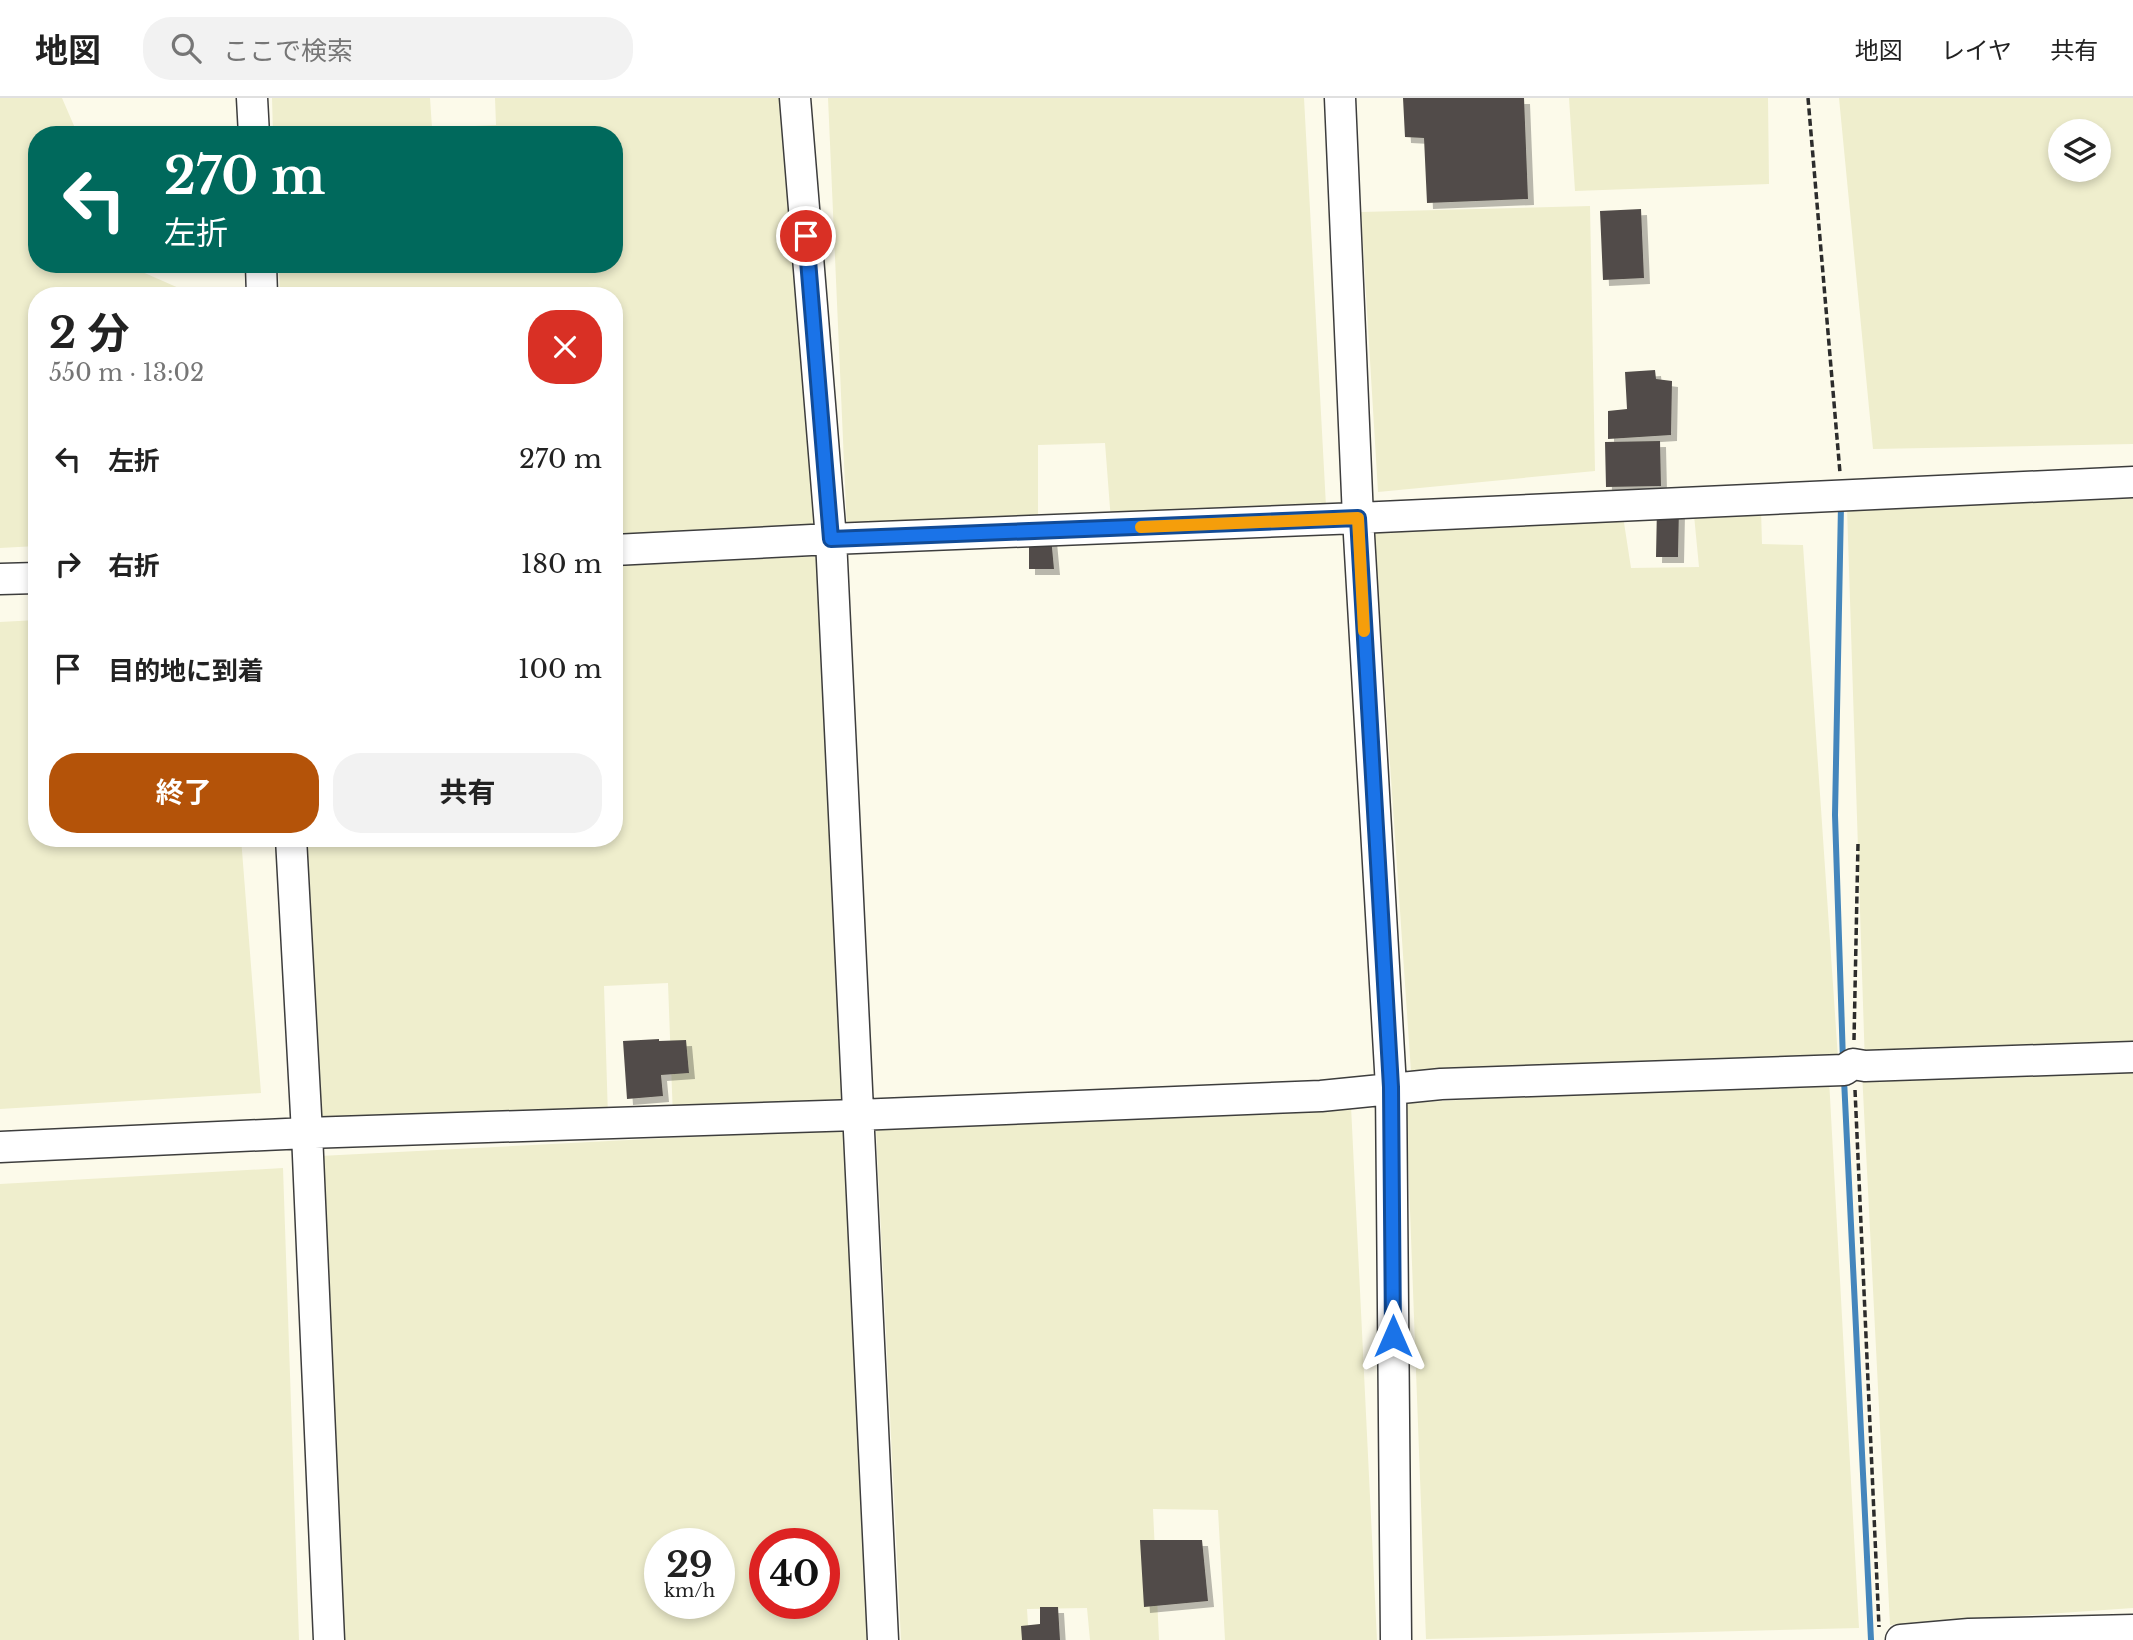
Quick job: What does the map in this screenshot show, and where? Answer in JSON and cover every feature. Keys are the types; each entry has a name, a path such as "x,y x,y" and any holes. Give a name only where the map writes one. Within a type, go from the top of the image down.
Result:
{"street":[{"path":"252,98 254,126"},
{"path":"795,98 831,539 883,1640"},
{"path":"1340,98 1358,518 1391,1087 1395,1640"},
{"path":"623,550 2133,482"},
{"path":"0,579 28,578"},
{"path":"291,847 329,1640"},
{"path":"0,1147 307,1133 1321,1096 1441,1084 1844,1070 1853,1064 1866,1066 2133,1057"},
{"path":"1901,1640 1969,1634 2133,1630"}],"path":[{"path":"1808,98 1842,495"},
{"path":"1858,843 1853,1064 1880,1640"}],"green space":[{"path":"0,98 62,98 74,126 28,126 28,273 145,273 177,287 28,287 28,546 0,548"},
{"path":"272,98 430,98 432,126 273,126"},
{"path":"495,98 800,98 818,532 623,540 623,287 280,287 279,273 623,273 623,126 475,126 496,125"},
{"path":"828,98 1304,98 1326,506 1111,521 1105,443 1038,445 1038,526 847,531"},
{"path":"1569,98 1768,98 1769,184 1575,191"},
{"path":"1839,98 2133,98 2133,444 1873,449"},
{"path":"1590,206 1595,471 1378,492 1361,212"},
{"path":"2133,489 2133,1045 1865,1066 1847,507"},
{"path":"1761,510 1762,544 1803,545 1838,1058 1411,1072 1374,529 1623,516 1631,568 1699,567 1694,515"},
{"path":"820,556 846,1103 673,1118 668,983 604,986 608,1117 313,1130 303,847 623,847 623,566"},
{"path":"28,620 28,847 242,847 261,1093 0,1109 0,622"},
{"path":"2133,1065 2133,1608 1890,1625 1862,1072"},
{"path":"1829,1079 1859,1628 1426,1639 1406,1103"},
{"path":"1351,1106 1377,1640 1225,1640 1218,1510 1153,1509 1159,1640 1090,1640 1087,1608 1027,1609 1029,1640 901,1640 876,1129"},
{"path":"843,1129 869,1640 336,1640 320,1156"},
{"path":"283,1168 299,1640 0,1640 0,1184"}],"building":[{"path":"1403,98 1524,98 1528,199 1427,203 1424,138 1405,137"},
{"path":"1641,209 1644,278 1603,280 1600,211"},
{"path":"1655,370 1656,379 1672,381 1671,435 1608,439 1608,411 1627,409 1625,372"},
{"path":"1660,441 1661,486 1606,487 1605,442"},
{"path":"1657,507 1679,508 1678,557 1656,557"},
{"path":"1051,537 1054,569 1029,569 1029,539"},
{"path":"686,1040 689,1073 661,1075 663,1096 627,1099 623,1041"},
{"path":"1140,1540 1202,1540 1208,1601 1144,1607"},
{"path":"1040,1607 1058,1607 1060,1640 1022,1640 1021,1626 1040,1624"}],"waterway":[{"path":"1841,505 1835,815 1843,1061"},
{"path":"1844,1079 1871,1640"}],"slow traffic":[{"path":"1141,527 1358,518 1364,631"}],"route":[{"path":"806,236 831,539 1358,518 1391,1087 1393,1336"}]}
